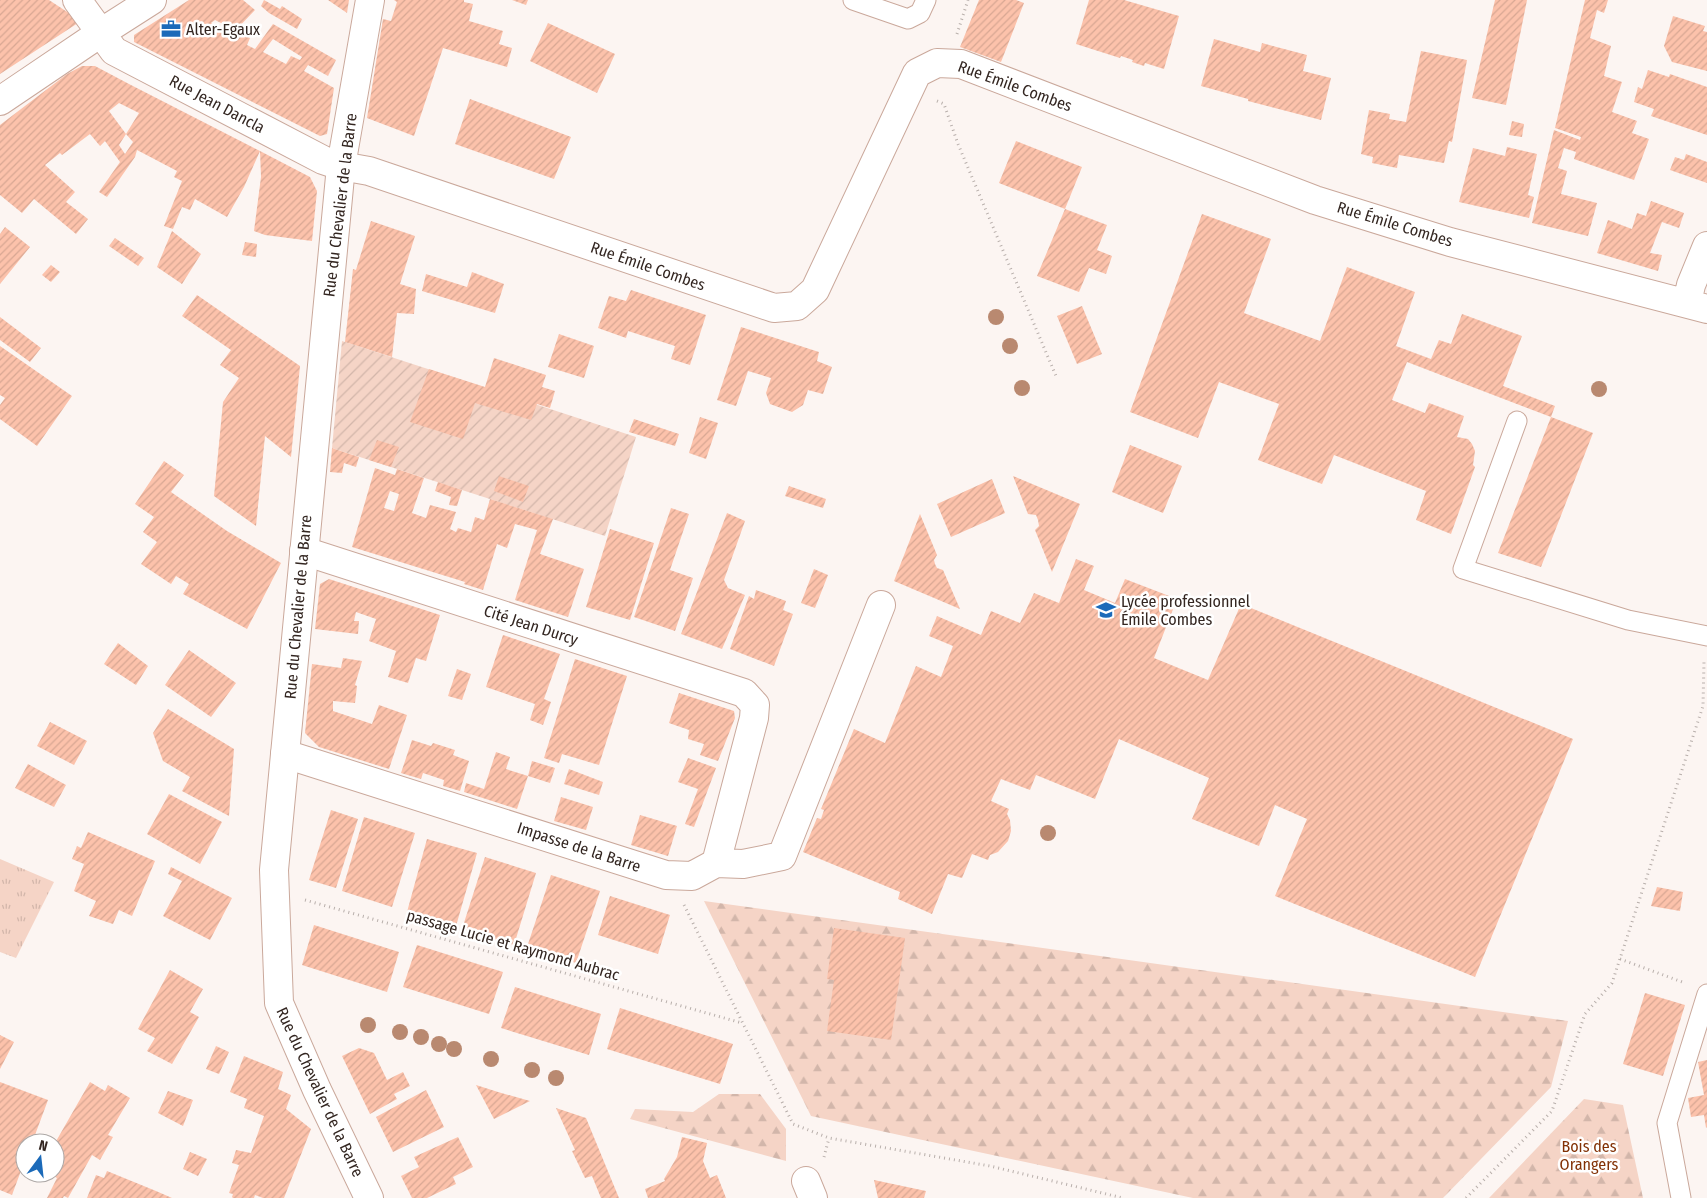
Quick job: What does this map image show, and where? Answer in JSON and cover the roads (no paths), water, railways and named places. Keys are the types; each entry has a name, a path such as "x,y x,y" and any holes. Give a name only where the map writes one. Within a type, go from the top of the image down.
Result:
{"street":[{"name":"Rue Jean Dancla","path":"77,0 114,50 323,160 341,166"},
{"path":"0,101 152,0"},
{"name":"Rue du Chevalier de la Barre","path":"370,0 341,166 274,870 279,1003 317,1090 370,1198"},
{"name":"Rue Émile Combes","path":"341,166 369,171 774,308 797,306 815,290 917,73 937,63 961,64 1315,200 1450,242 1697,306"},
{"path":"1697,306 1691,285 1707,246"},
{"name":"Cité Jean Durcy","path":"304,551 744,693 755,705 754,718 716,863"},
{"path":"716,863 743,864 782,856 881,605"},
{"name":"Impasse de la Barre","path":"285,754 666,875 692,876 716,863"}],"lane":[{"path":"853,0 908,19 920,14 926,0"},
{"path":"1517,421 1463,569 1628,620 1706,636"},
{"path":"1681,1198 1667,1123 1699,990"}],"place":[{"name":"Alter-Egaux","path":"171,29"},
{"name":"Lycée professionnel Émile Combes","path":"1106,610"}],"park label":[{"name":"Bois des Orangers","path":"1589,1155"}]}
